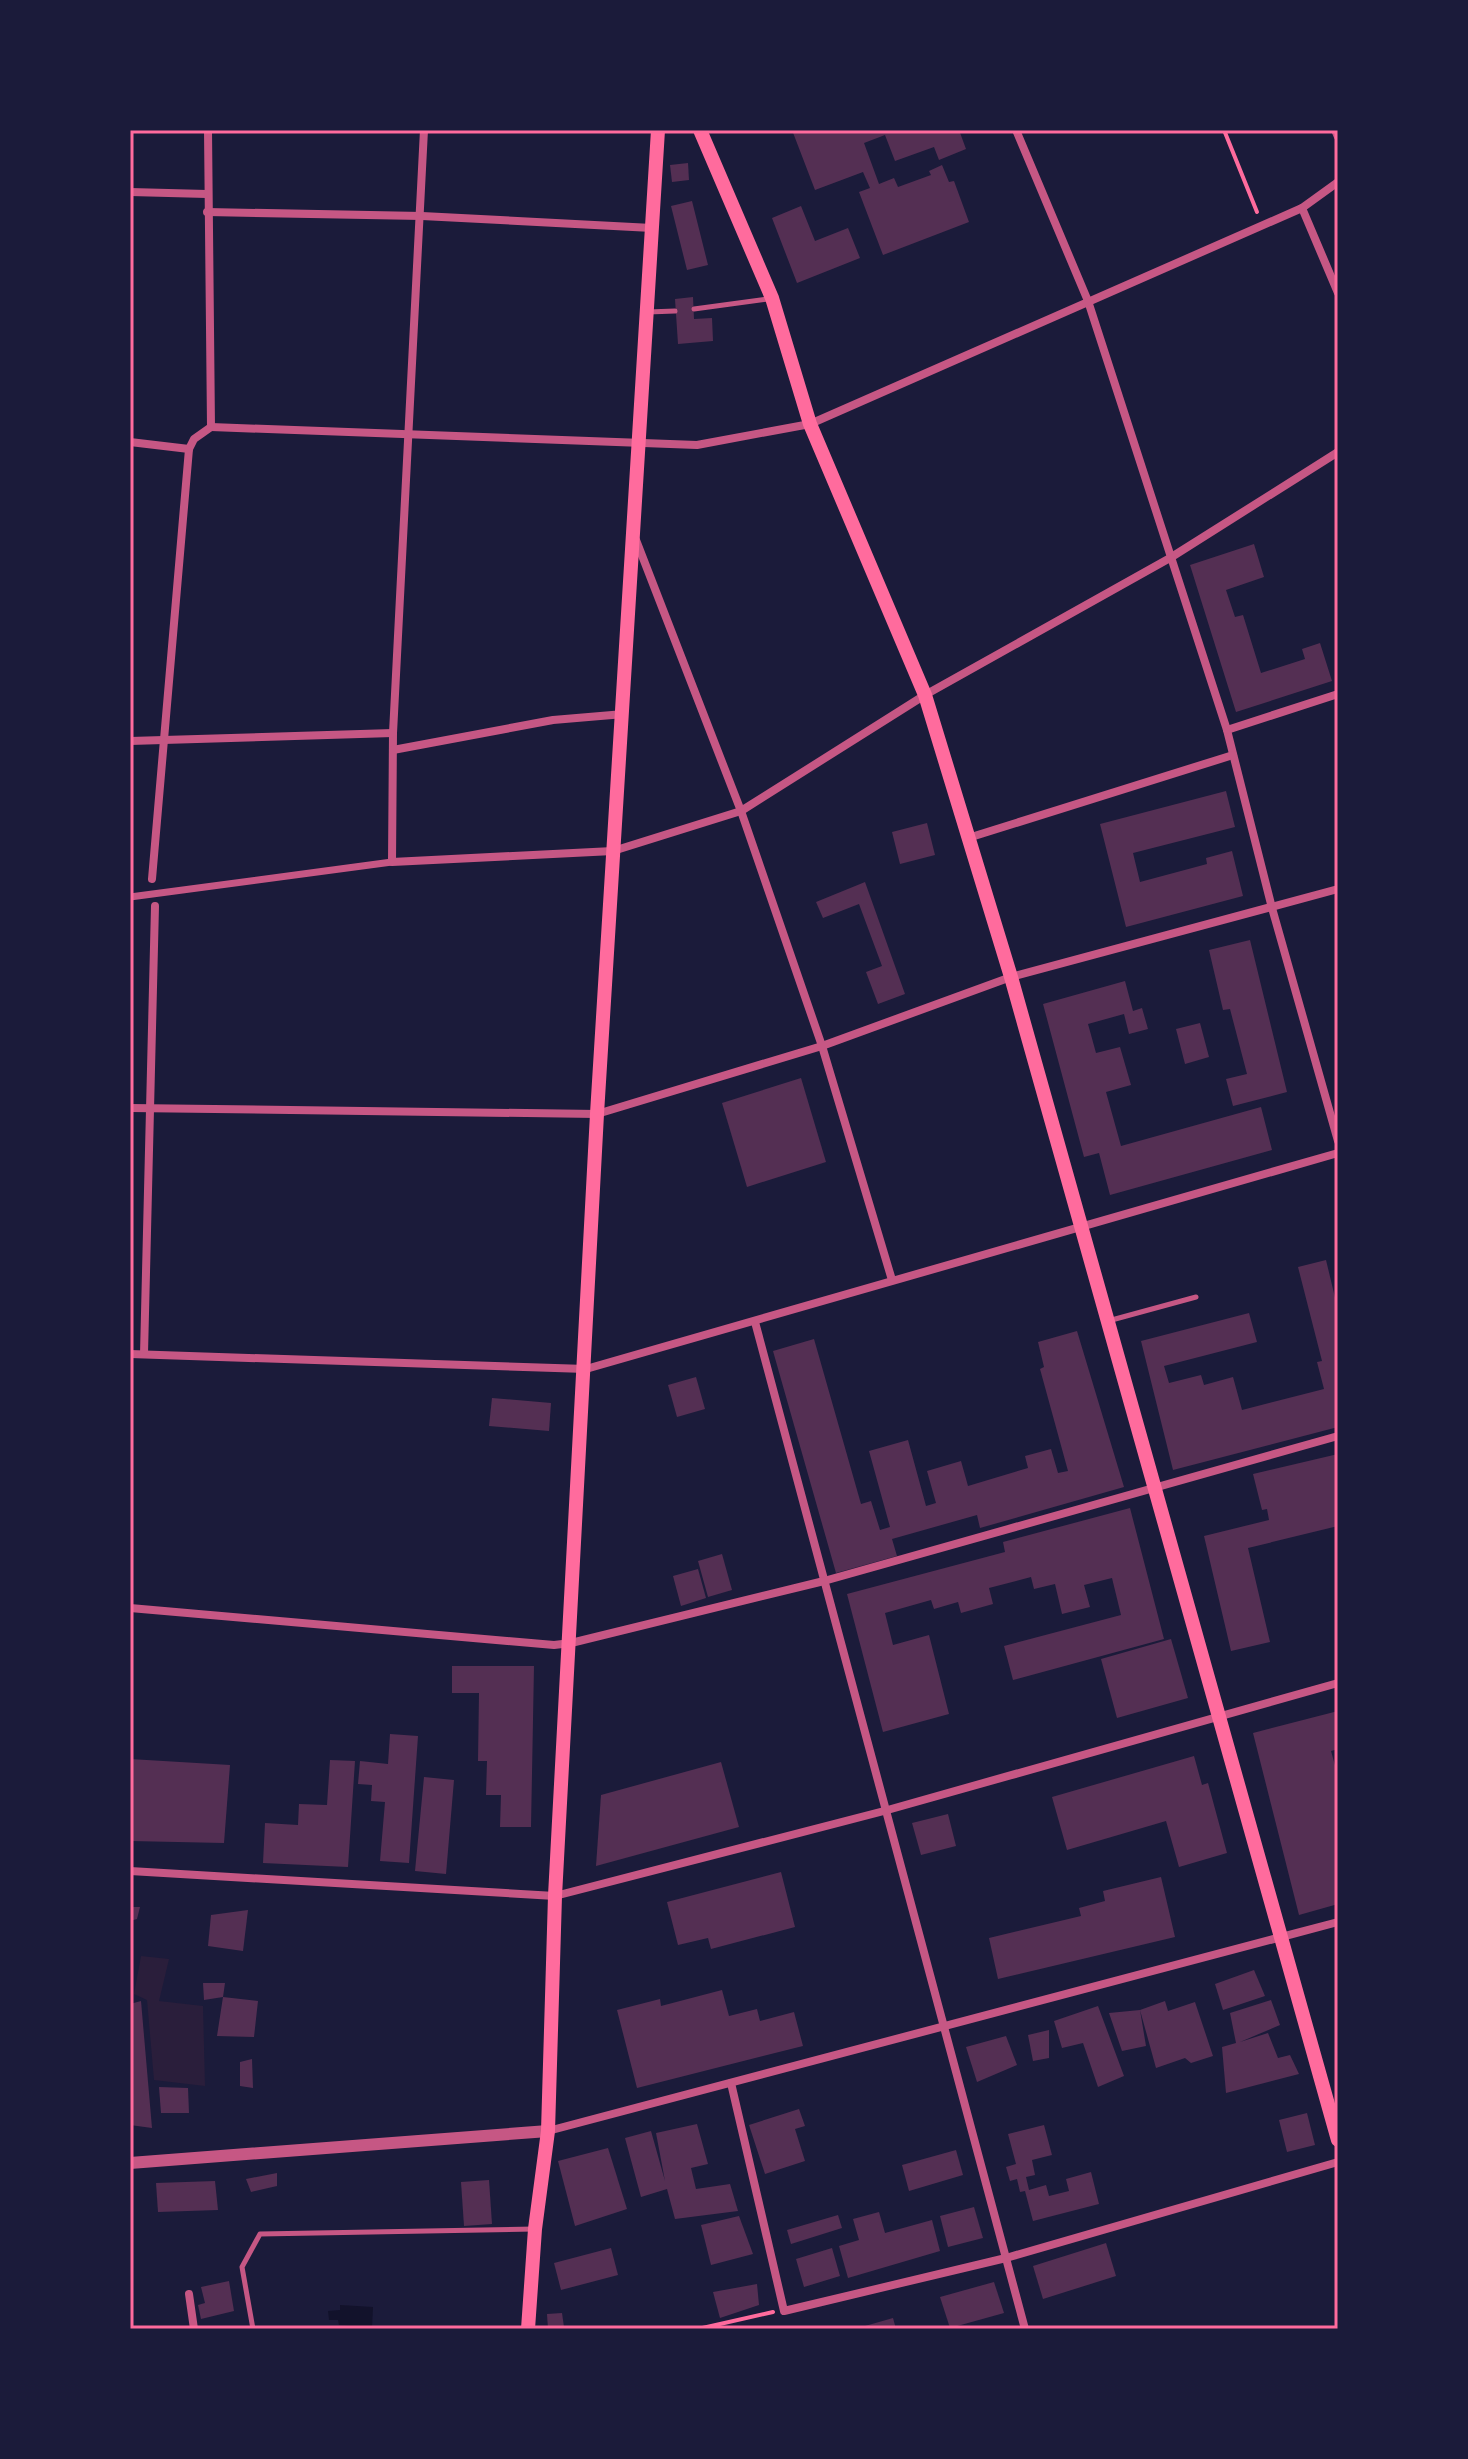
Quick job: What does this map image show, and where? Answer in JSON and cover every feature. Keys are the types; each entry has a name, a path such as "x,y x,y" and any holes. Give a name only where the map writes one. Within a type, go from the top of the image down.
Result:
{"main road":[{"path":"528,2329 535,2229 548,2131 555,1896 586,1369 597,1114 658,130"},
{"path":"700,130 772,298 810,424 925,695 1011,977 1152,1488 1338,2140"}],"street":[{"path":"208,130 211,427"},
{"path":"392,862 393,733 411,435 424,130"},
{"path":"1016,130 1088,301 1227,730 1272,908 1338,1141"},
{"path":"1335,130 1338,137"},
{"path":"152,879 189,449 194,439 211,427 697,445 810,424 1302,208 1338,182"},
{"path":"130,192 207,194"},
{"path":"1302,208 1338,293"},
{"path":"207,212 422,216 652,228"},
{"path":"130,442 189,449"},
{"path":"130,897 392,862 613,851 741,811 925,695 1170,558 1338,452"},
{"path":"634,535 741,811 822,1046 892,1280"},
{"path":"1227,730 1338,694"},
{"path":"393,750 553,720 624,714"},
{"path":"130,741 393,733"},
{"path":"968,838 1233,755"},
{"path":"130,1108 597,1114 822,1046 1011,977 1338,889"},
{"path":"144,1354 147,1109 155,906"},
{"path":"130,1354 586,1369 1338,1153"},
{"path":"755,1322 1025,2329"},
{"path":"130,1608 554,1645 571,1643 824,1581 1338,1436"},
{"path":"130,1871 555,1896 884,1811 1338,1683"},
{"path":"130,2163 548,2131 1338,1922"},
{"path":"731,2083 784,2311 1006,2258 1338,2162"},
{"path":"189,2294 194,2329"}],"lane":[{"path":"694,309 772,298"},
{"path":"647,312 675,311"},
{"path":"1107,1321 1196,1297"},
{"path":"253,2329 242,2267 260,2234 535,2229"}],"path":[{"path":"1224,130 1263,225"},
{"path":"698,2329 784,2311"}],"shaded area":[{"path":"141,1956 169,1959 159,2001 203,2006 205,2086 154,2080 147,2000 134,1994"},
{"path":"340,2305 373,2307 372,2328 339,2325 338,2320 329,2320 328,2311 340,2310"}],"building":[{"path":"792,130 959,130 966,149 939,160 934,147 895,161 885,135 864,143 879,184 894,178 898,187 931,175 929,171 942,165 949,182 954,181 969,222 883,255 859,192 870,188 863,172 815,190"},
{"path":"688,163 689,180 672,182 670,165"},
{"path":"692,201 708,265 687,270 671,206"},
{"path":"801,206 815,241 848,228 860,258 797,283 772,218"},
{"path":"693,297 694,319 712,318 713,341 678,344 675,299"},
{"path":"1254,544 1264,577 1226,590 1235,617 1243,615 1261,673 1305,659 1302,649 1320,643 1332,681 1236,712 1190,565"},
{"path":"1226,791 1235,827 1133,853 1140,882 1207,864 1206,858 1232,851 1243,896 1126,927 1100,824"},
{"path":"927,823 935,855 900,864 892,832"},
{"path":"865,882 905,994 878,1004 866,972 882,966 859,904 823,918 816,902"},
{"path":"1250,940 1287,1092 1233,1106 1226,1079 1247,1074 1230,1009 1223,1010 1209,950"},
{"path":"1125,981 1133,1011 1142,1008 1148,1029 1129,1034 1124,1014 1088,1024 1096,1053 1120,1047 1131,1085 1106,1092 1121,1146 1261,1107 1272,1150 1110,1195 1099,1153 1084,1157 1043,1004"},
{"path":"1200,1023 1209,1057 1185,1064 1176,1029"},
{"path":"801,1078 826,1162 747,1187 722,1103"},
{"path":"1326,1260 1338,1310 1338,1427 1173,1470 1141,1341 1249,1313 1257,1342 1164,1366 1169,1383 1201,1375 1204,1385 1233,1377 1242,1410 1324,1389 1317,1362 1322,1361 1298,1267"},
{"path":"1077,1331 1124,1487 980,1528 977,1515 892,1539 897,1556 836,1573 773,1351 814,1339 861,1504 871,1501 880,1530 890,1527 869,1451 908,1440 926,1506 936,1503 927,1471 961,1461 968,1486 1028,1468 1025,1456 1051,1449 1058,1473 1068,1471 1040,1369 1044,1367 1038,1342"},
{"path":"696,1377 705,1409 677,1417 668,1385"},
{"path":"492,1398 551,1403 549,1431 489,1426"},
{"path":"1338,1454 1338,1526 1248,1548 1270,1642 1231,1651 1204,1536 1269,1520 1267,1509 1262,1510 1253,1474"},
{"path":"1130,1508 1164,1639 1013,1680 1004,1646 1121,1615 1112,1578 1084,1585 1090,1607 1062,1614 1055,1584 1034,1589 1031,1577 989,1588 993,1604 961,1613 958,1602 934,1609 931,1600 885,1613 893,1645 929,1635 949,1714 883,1732 847,1594 1005,1552 1003,1542"},
{"path":"722,1554 732,1590 708,1597 698,1561"},
{"path":"698,1569 706,1598 681,1606 673,1576"},
{"path":"1171,1639 1188,1698 1117,1718 1101,1659"},
{"path":"452,1666 534,1666 531,1827 500,1827 501,1795 486,1795 487,1761 478,1761 479,1693 452,1693"},
{"path":"1338,1711 1338,1749 1331,1751 1338,1776 1338,1904 1299,1915 1253,1733"},
{"path":"390,1734 418,1736 409,1863 380,1861 385,1802 371,1801 372,1785 358,1784 360,1761 388,1764"},
{"path":"1194,1756 1202,1785 1208,1783 1227,1853 1179,1867 1166,1821 1067,1850 1052,1797"},
{"path":"130,1759 230,1765 224,1843 130,1841"},
{"path":"330,1760 355,1761 348,1867 263,1863 265,1823 298,1825 299,1804 327,1805"},
{"path":"721,1762 739,1827 596,1866 601,1795"},
{"path":"424,1777 454,1780 446,1874 415,1871"},
{"path":"948,1814 956,1846 921,1855 912,1823"},
{"path":"781,1872 795,1927 711,1949 708,1938 678,1945 667,1902"},
{"path":"1161,1877 1175,1937 998,1979 989,1938 1081,1916 1079,1908 1105,1901 1103,1891"},
{"path":"130,1907 140,1907 137,1919 130,1921"},
{"path":"248,1910 243,1951 208,1946 211,1915"},
{"path":"1254,1970 1265,1996 1223,2010 1215,1984"},
{"path":"203,1983 225,1983 223,1997 204,2000"},
{"path":"722,1990 729,2016 757,2009 760,2021 794,2012 803,2046 637,2088 617,2010 660,1999 661,2006"},
{"path":"223,1997 258,2001 254,2037 217,2036"},
{"path":"1271,2000 1280,2025 1240,2042 1268,2033 1278,2058 1290,2055 1299,2074 1226,2093 1222,2047 1236,2043 1230,2013"},
{"path":"141,2001 152,2128 130,2125 130,2004"},
{"path":"1165,2001 1168,2011 1195,2002 1213,2056 1191,2063 1185,2058 1156,2068 1140,2010"},
{"path":"1098,2006 1124,2076 1098,2087 1083,2043 1062,2048 1054,2021"},
{"path":"1140,2010 1146,2046 1122,2051 1109,2013"},
{"path":"1049,2030 1049,2058 1033,2061 1028,2035"},
{"path":"1006,2036 1017,2065 977,2082 966,2047"},
{"path":"252,2059 253,2088 240,2086 240,2062"},
{"path":"159,2087 188,2088 189,2113 161,2113"},
{"path":"799,2109 805,2126 795,2129 805,2161 765,2174 749,2125"},
{"path":"1307,2113 1315,2145 1287,2152 1279,2120"},
{"path":"697,2124 708,2164 691,2168 696,2189 730,2184 738,2211 675,2219 667,2189 641,2197 625,2138 651,2131 665,2181 656,2133"},
{"path":"1044,2125 1052,2155 1032,2160 1035,2175 1026,2177 1029,2190 1046,2185 1049,2196 1069,2191 1066,2179 1091,2172 1099,2204 1033,2221 1025,2191 1020,2192 1017,2179 1010,2181 1006,2167 1016,2164 1008,2134"},
{"path":"608,2148 627,2209 575,2226 558,2161"},
{"path":"956,2150 963,2175 909,2191 902,2165"},
{"path":"277,2173 277,2186 251,2192 246,2179"},
{"path":"489,2180 492,2224 464,2226 461,2182"},
{"path":"215,2181 218,2210 158,2212 156,2183"},
{"path":"974,2207 983,2238 948,2247 940,2216"},
{"path":"879,2212 885,2233 932,2220 940,2251 848,2278 839,2246 859,2240 853,2219"},
{"path":"838,2215 842,2228 791,2244 787,2230"},
{"path":"739,2216 753,2254 711,2265 701,2225"},
{"path":"1106,2243 1116,2276 1043,2299 1033,2266"},
{"path":"611,2248 618,2275 561,2290 554,2263"},
{"path":"832,2248 840,2276 804,2287 796,2259"},
{"path":"229,2281 234,2311 201,2319 198,2305 205,2303 201,2287"},
{"path":"994,2282 1004,2313 950,2328 940,2297"},
{"path":"757,2284 759,2305 720,2318 713,2292"},
{"path":"562,2313 564,2327 548,2329 547,2314"},
{"path":"893,2318 896,2329 866,2329 865,2326"}]}
